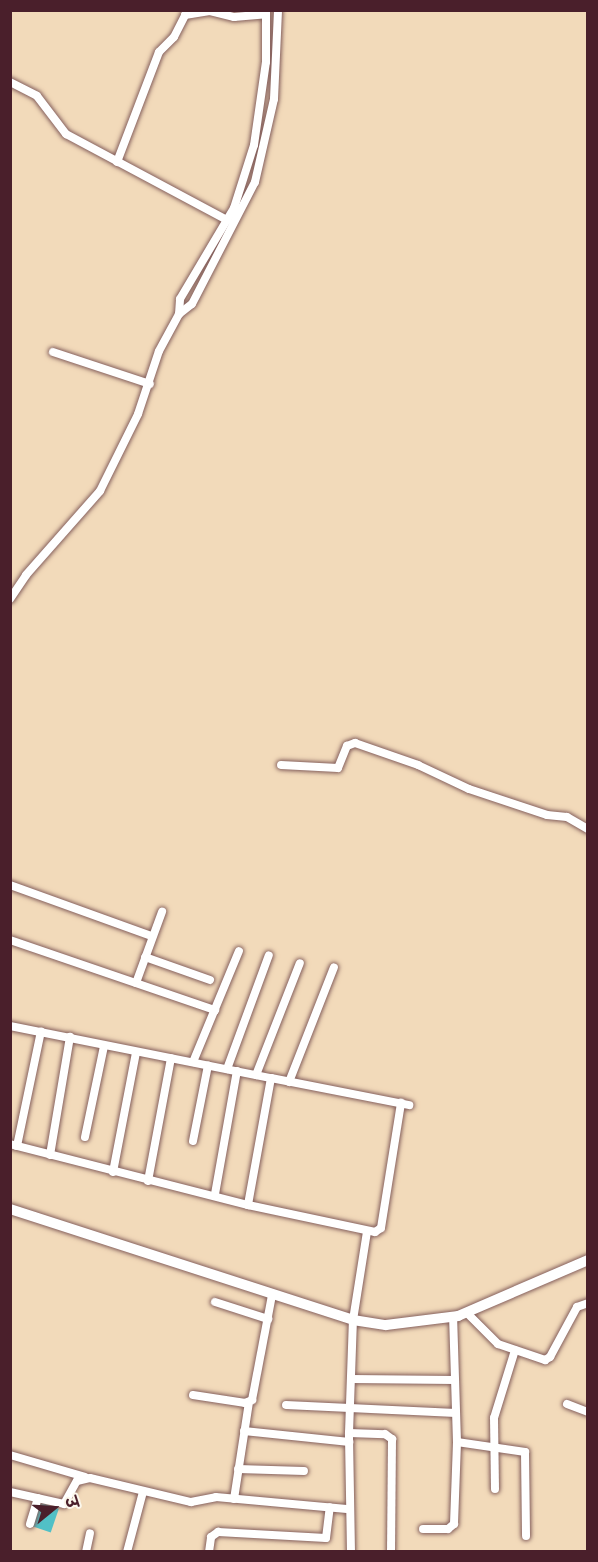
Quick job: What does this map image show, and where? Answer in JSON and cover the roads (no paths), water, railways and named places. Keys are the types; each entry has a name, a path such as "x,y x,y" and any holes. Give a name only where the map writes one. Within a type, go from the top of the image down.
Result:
{"street":[{"path":"10,599 26,575 100,491 122,453 150,384 159,351 179,314 192,304 250,197 268,133 278,46 278,10"},
{"path":"117,162 160,51 174,37 185,15 207,11 234,17 266,12 267,44 254,145 227,220 180,299 179,314"},
{"path":"267,44 278,46"},
{"path":"10,82 37,96 66,134 227,220"},
{"path":"53,352 150,384"},
{"path":"281,765 338,768 347,746 355,743 418,765 469,789 548,815 567,817 588,829"},
{"path":"10,885 152,936"},
{"path":"136,983 162,912"},
{"path":"10,940 215,1010"},
{"path":"193,1062 239,951"},
{"path":"227,1069 269,955"},
{"path":"145,957 210,980"},
{"path":"256,1075 300,963"},
{"path":"289,1082 334,967"},
{"path":"10,1026 41,1031 70,1037 136,1053 405,1104 381,1228 367,1232 248,1205 215,1194 148,1181 14,1145 41,1031"},
{"path":"50,1155 70,1037"},
{"path":"85,1137 104,1046"},
{"path":"113,1172 136,1053"},
{"path":"148,1181 171,1058"},
{"path":"193,1141 208,1065"},
{"path":"215,1194 237,1071"},
{"path":"248,1205 271,1078"},
{"path":"10,1209 353,1320 412,1324 453,1317 588,1260"},
{"path":"351,1551 349,1437 353,1320 367,1232"},
{"path":"234,1499 249,1402 254,1397 272,1295"},
{"path":"215,1302 268,1319"},
{"path":"466,1313 493,1341 547,1359 578,1307 588,1303"},
{"path":"423,1529 453,1526 457,1442 453,1317"},
{"path":"495,1489 494,1418 515,1350"},
{"path":"351,1378 455,1380"},
{"path":"193,1395 249,1402"},
{"path":"567,1404 588,1412"},
{"path":"286,1405 350,1410 456,1413"},
{"path":"244,1431 349,1437 385,1434 392,1439 391,1551"},
{"path":"457,1442 522,1450 527,1455 526,1536"},
{"path":"10,1455 86,1478 191,1502 216,1497 349,1509"},
{"path":"238,1469 304,1471"},
{"path":"10,1492 67,1504 77,1481 86,1478"},
{"path":"127,1551 143,1492"},
{"path":"30,1524 38,1498"},
{"path":"209,1551 211,1537 218,1532 326,1538 330,1508"},
{"path":"86,1551 90,1533"}],"water":[{"path":"39,1502 59,1509 51,1532 31,1526"}]}
